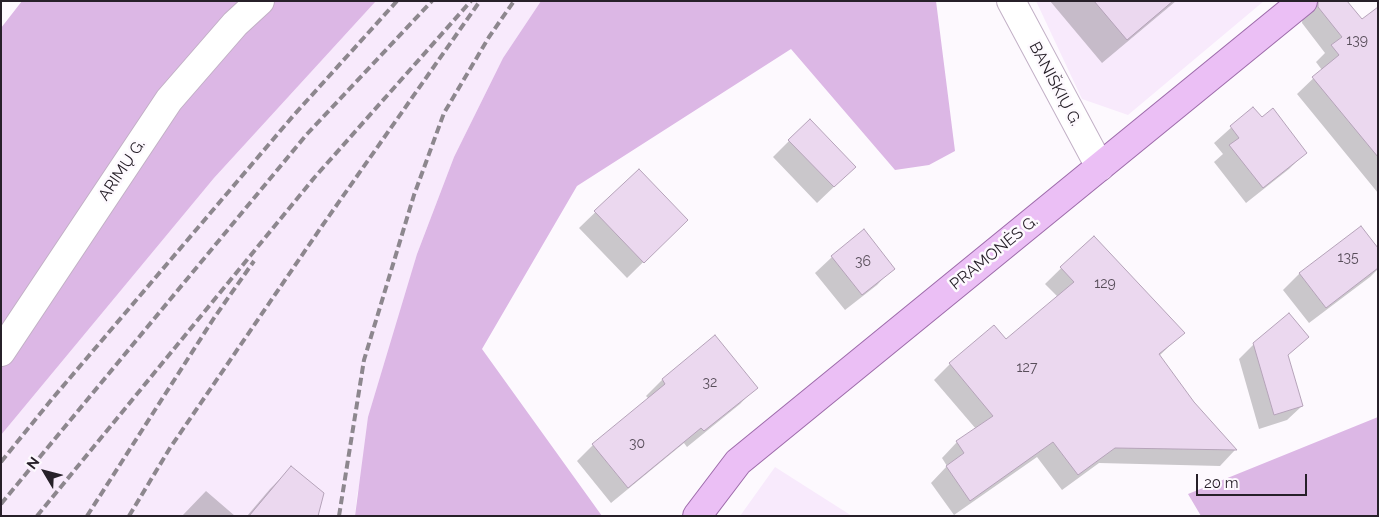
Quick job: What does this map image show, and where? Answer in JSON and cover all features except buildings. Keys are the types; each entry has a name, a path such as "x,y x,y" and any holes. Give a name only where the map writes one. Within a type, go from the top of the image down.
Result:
{"main road":[{"name":"PRAMONĖS G.","path":"697,516 738,462 1302,1"}],"street":[{"name":"ARIMŲ G.","path":"1,352 169,100 234,24 260,1"},
{"name":"BANIŠKIŲ G.","path":"1011,1 1100,167"}],"shaded area":[{"path":"22,1 376,1 214,178 1,435 1,28"},
{"path":"376,1 541,1 503,58 454,157 417,254 357,495 355,516 1,516 1,435 214,178"},
{"path":"541,1 936,1 955,151 929,165 895,170 791,49 577,186 482,349 602,516 355,516 368,417 417,254 454,157 503,58"},
{"path":"1036,1 1264,1 1128,115 1082,99"},
{"path":"1378,417 1378,516 1201,516 1188,494"},
{"path":"775,467 852,516 740,516"}],"railway":[{"path":"1,462 52,399 293,116 397,1"},
{"path":"1,504 307,134 432,1"},
{"path":"37,516 314,178 471,1"},
{"path":"129,516 170,448 322,226 480,1"},
{"path":"339,516 364,360 414,195 444,113 489,37 514,1"},
{"path":"87,516 214,318 254,261"}]}
